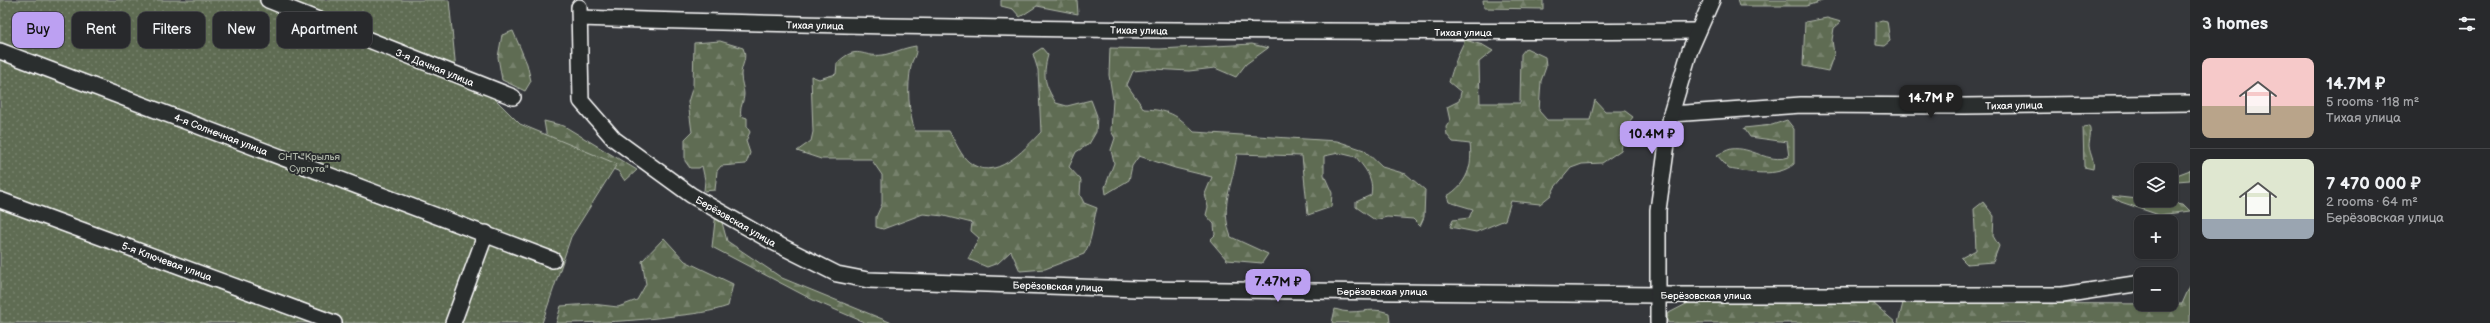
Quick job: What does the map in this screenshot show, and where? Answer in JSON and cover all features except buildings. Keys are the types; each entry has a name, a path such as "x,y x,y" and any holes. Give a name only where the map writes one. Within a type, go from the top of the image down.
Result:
{"street":[{"name":"3-я Дачная улица","path":"268,0 513,98"},
{"path":"1658,323 1658,210 1671,114 1690,50 1712,0"},
{"name":"Тихая улица","path":"579,12 798,25 1400,32 1698,31"},
{"name":"Берёзовская улица","path":"579,12 581,101 614,139 691,195 771,241 837,274 868,280 1137,289 1658,295 2062,295 2134,284"},
{"name":"4-я Солнечная улица","path":"0,51 553,260"},
{"name":"Тихая улица","path":"1671,114 1801,105 1965,106 2190,103"},
{"name":"5-я Ключевая улица","path":"0,200 334,323"},
{"path":"453,323 486,234"}],"green space":[{"name":"CНТ \"Крылья Сургута\"","path":"0,0 449,0 457,80 491,95 520,124 617,164 571,237 542,323 0,323"},
{"path":"1001,0 1077,0 1078,14 1037,6 1020,17 1013,9 1001,6"},
{"path":"1483,0 1543,0 1543,9 1484,8"},
{"path":"1737,0 1825,0 1806,6 1739,6"},
{"path":"1827,18 1841,22 1834,28 1832,40 1834,54 1828,71 1803,66 1805,22"},
{"path":"1882,20 1887,21 1890,41 1884,46 1876,45 1876,22"},
{"path":"513,31 527,64 531,81 525,91 502,80 498,57 502,35"},
{"path":"1465,40 1483,45 1493,51 1479,62 1480,103 1520,103 1521,54 1526,48 1545,57 1546,67 1541,81 1539,111 1547,120 1590,120 1595,100 1605,111 1625,111 1633,117 1626,126 1621,150 1602,163 1582,164 1571,168 1555,187 1551,195 1540,204 1511,201 1505,220 1476,232 1450,227 1453,220 1469,218 1473,209 1449,202 1447,196 1464,180 1469,167 1471,152 1470,144 1453,142 1447,135 1446,127 1450,121 1447,107 1459,101 1461,92 1449,82"},
{"path":"720,41 743,48 745,55 741,75 744,94 741,116 747,118 747,127 750,132 746,141 750,153 746,164 721,166 717,171 715,190 704,191 705,180 702,166 699,168 690,168 685,161 685,139 692,132 688,102 693,86 694,43"},
{"path":"1252,44 1268,48 1246,64 1236,77 1215,68 1189,71 1153,69 1133,71 1127,85 1144,109 1160,110 1172,114 1194,132 1337,141 1364,150 1382,167 1406,174 1425,190 1424,217 1420,226 1413,219 1387,217 1375,220 1356,207 1356,202 1371,195 1372,189 1370,179 1366,170 1356,157 1339,153 1324,156 1324,175 1332,193 1331,207 1308,215 1302,156 1237,154 1228,195 1226,215 1228,225 1231,237 1268,254 1262,263 1227,260 1210,240 1215,235 1214,224 1206,215 1208,207 1205,194 1212,177 1175,168 1139,156 1132,166 1129,180 1106,194 1105,187 1114,163 1111,150 1115,138 1111,131 1113,100 1109,75 1110,48 1160,49"},
{"path":"916,46 916,53 912,61 909,82 910,107 915,131 949,131 963,156 979,168 989,169 998,167 1008,162 1026,148 1041,132 1038,70 1033,54 1042,48 1048,55 1045,69 1047,86 1056,103 1067,106 1091,100 1097,116 1096,132 1089,144 1076,152 1069,167 1081,180 1080,195 1084,203 1097,208 1091,237 1084,254 1045,269 1020,271 1011,251 998,263 987,267 968,259 979,238 971,231 972,223 944,216 923,214 883,229 876,227 876,217 882,204 882,175 871,159 821,159 797,151 811,141 813,132 811,76 819,79 836,74 837,63 844,57 855,52 869,55 883,55"},
{"path":"1787,120 1794,129 1794,164 1787,168 1771,173 1729,169 1717,155 1731,149 1739,149 1767,157 1781,159 1789,157 1787,142 1750,137 1744,128 1772,125"},
{"path":"544,121 564,126 637,170 625,181 618,171 548,145"},
{"path":"2089,126 2089,146 2093,169 2084,167 2083,127"},
{"path":"2190,170 2190,180 2178,181 2178,174"},
{"path":"2111,196 2134,199 2134,206 2121,202"},
{"path":"1983,202 1994,216 1993,236 1999,246 1993,262 1967,264 1961,258 1976,250 1974,209"},
{"path":"2178,203 2183,204 2190,211 2159,215 2136,207 2178,207"},
{"path":"717,204 727,241 782,278 892,323 866,323 815,301 712,247"},
{"path":"664,238 685,261 733,284 728,306 715,310 645,319 556,323 561,306 592,304 618,307 637,300 646,284 642,261"},
{"path":"2190,286 2190,323 1898,323 1903,303 2134,304 2134,311 2178,311 2178,304 2182,304"},
{"path":"1690,302 1873,303 1896,323 1668,323 1667,314"},
{"path":"1335,309 1350,312 1375,310 1382,311 1389,313 1390,323 1332,323"}]}
